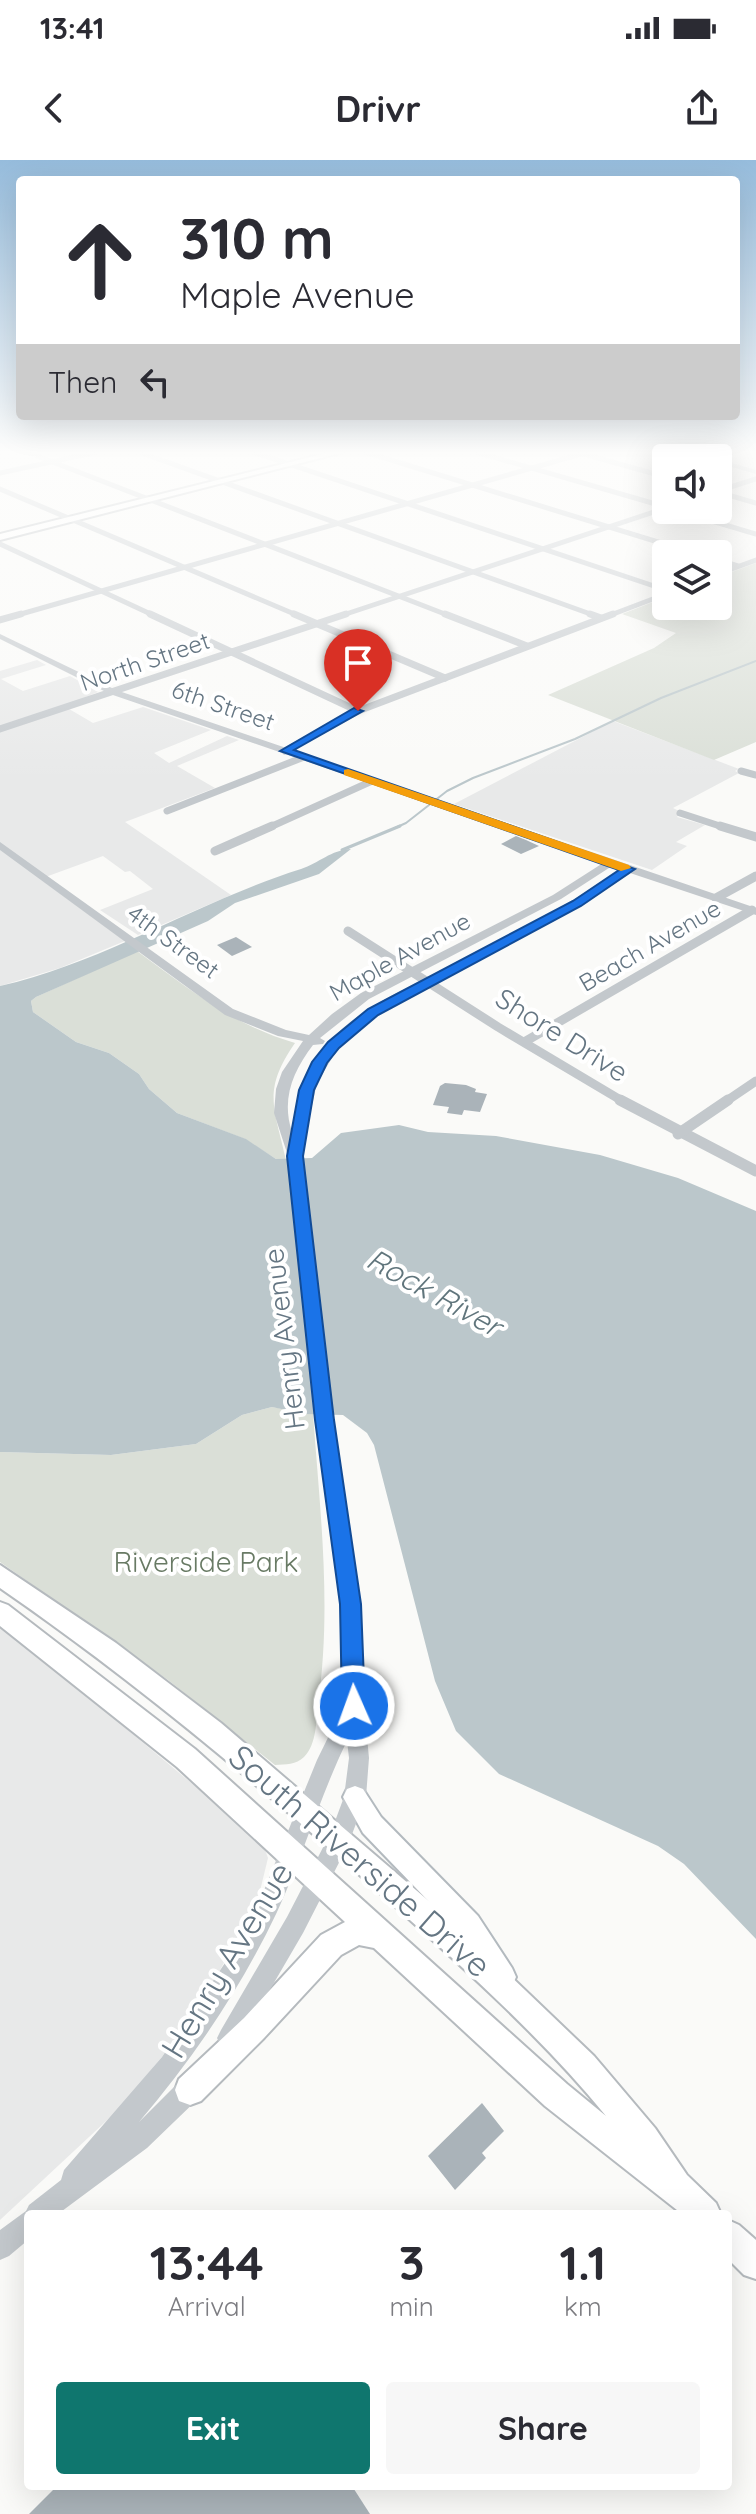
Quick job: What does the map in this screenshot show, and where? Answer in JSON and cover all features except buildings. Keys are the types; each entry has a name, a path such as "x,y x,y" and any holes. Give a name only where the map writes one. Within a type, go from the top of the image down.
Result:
{"main road":[{"name":"South Riverside Drive","path":"0,1575 79,1631 308,1808 515,1996 609,2092 680,2189 701,2210"},
{"name":"South Riverside Drive","path":"0,1612 186,1758 556,2095 632,2157 680,2189"},
{"path":"355,1797 372,1825 469,1925 515,1996"},
{"path":"190,2090 254,2028 331,1945 357,1931 382,1935"},
{"path":"732,2240 756,2263"}],"street":[{"path":"39,562 358,711"},
{"path":"173,562 445,678"},
{"path":"0,620 203,562"},
{"path":"309,562 527,646"},
{"path":"443,562 601,618"},
{"name":"North Street","path":"0,729 505,562"},
{"path":"579,562 652,587"},
{"path":"732,569 751,562"},
{"path":"285,751 358,711 652,598"},
{"name":"6th Street","path":"0,636 113,692 754,911"},
{"path":"167,811 304,757"},
{"path":"741,771 756,775"},
{"path":"215,851 372,781"},
{"path":"680,813 756,837"},
{"name":"4th Street","path":"0,845 229,1012 282,1033 333,1045"},
{"name":"Maple Avenue","path":"295,1156 283,1125 280,1107 290,1066 313,1039 347,1008 557,897 610,863"},
{"name":"Maple Avenue","path":"295,1156 307,1090 320,1062 333,1045 373,1012 577,904 628,869"},
{"path":"716,898 756,876"},
{"name":"Beach Avenue","path":"526,1041 754,911"},
{"name":"Shore Drive","path":"348,931 678,1134 756,1171"},
{"path":"678,1134 756,1081"},
{"name":"Henry Avenue","path":"43,2210 130,2148 190,2090 218,2056 248,2009 320,1877 355,1797 359,1758 351,1604 325,1420 295,1156"},
{"name":"Henry Avenue","path":"59,2196 149,2092 201,2022 253,1937 354,1706"},
{"path":"0,2247 24,2226"}],"shaded area":[{"path":"37,660 46,665 1,679 23,691 70,676 98,692 64,706 93,723 143,707 211,730 154,753 169,763 227,736 239,740 177,766 215,788 125,822 231,895 138,935 100,910 153,889 130,871 125,872 103,856 40,879 125,941 60,968 0,986 0,671"},
{"path":"613,721 739,769 735,771 739,773 673,808 681,812 677,817 705,825 676,842 687,846 652,870 454,804"},
{"path":"0,1627 214,1802 264,1847 268,1858 259,1895 199,2007 118,2110 0,2220"}],"green space":[{"path":"756,563 756,742 714,760 548,695 654,648 676,633 622,614 652,602 652,620 732,620 732,572"},
{"path":"137,951 231,1016 295,1043 274,1087 275,1112 286,1160 276,1159 245,1139 177,1113 149,1089 139,1074 109,1053 76,1042 33,1012 31,1001 36,997"},
{"name":"Riverside Park","path":"272,1407 313,1414 324,1595 322,1668 314,1739 301,1760 275,1765 168,1680 0,1562 0,1452 111,1455 196,1444 242,1415"}],"water":[{"name":"Rock River","path":"351,849 319,874 235,903 208,921 36,997 31,1001 33,1012 76,1042 109,1053 139,1074 149,1089 177,1113 246,1139 276,1159 312,1158 341,1133 399,1125 428,1132 496,1136 600,1155 678,1178 756,1211 756,1939 684,1864 658,1846 499,1774 456,1731 435,1681 374,1445 367,1433 343,1415 305,1414 272,1407 242,1415 196,1444 111,1455 0,1452 0,986 77,962 226,897"}],"waterway":[{"path":"395,828 447,791 473,778 575,739 661,698 756,661"},
{"path":"342,850 400,826"}],"slow traffic":[{"path":"348,773 625,868"}],"route":[{"path":"354,1706 351,1604 325,1420 295,1156 307,1090 320,1062 333,1045 373,1012 577,904 628,869 285,751 358,711"}]}
